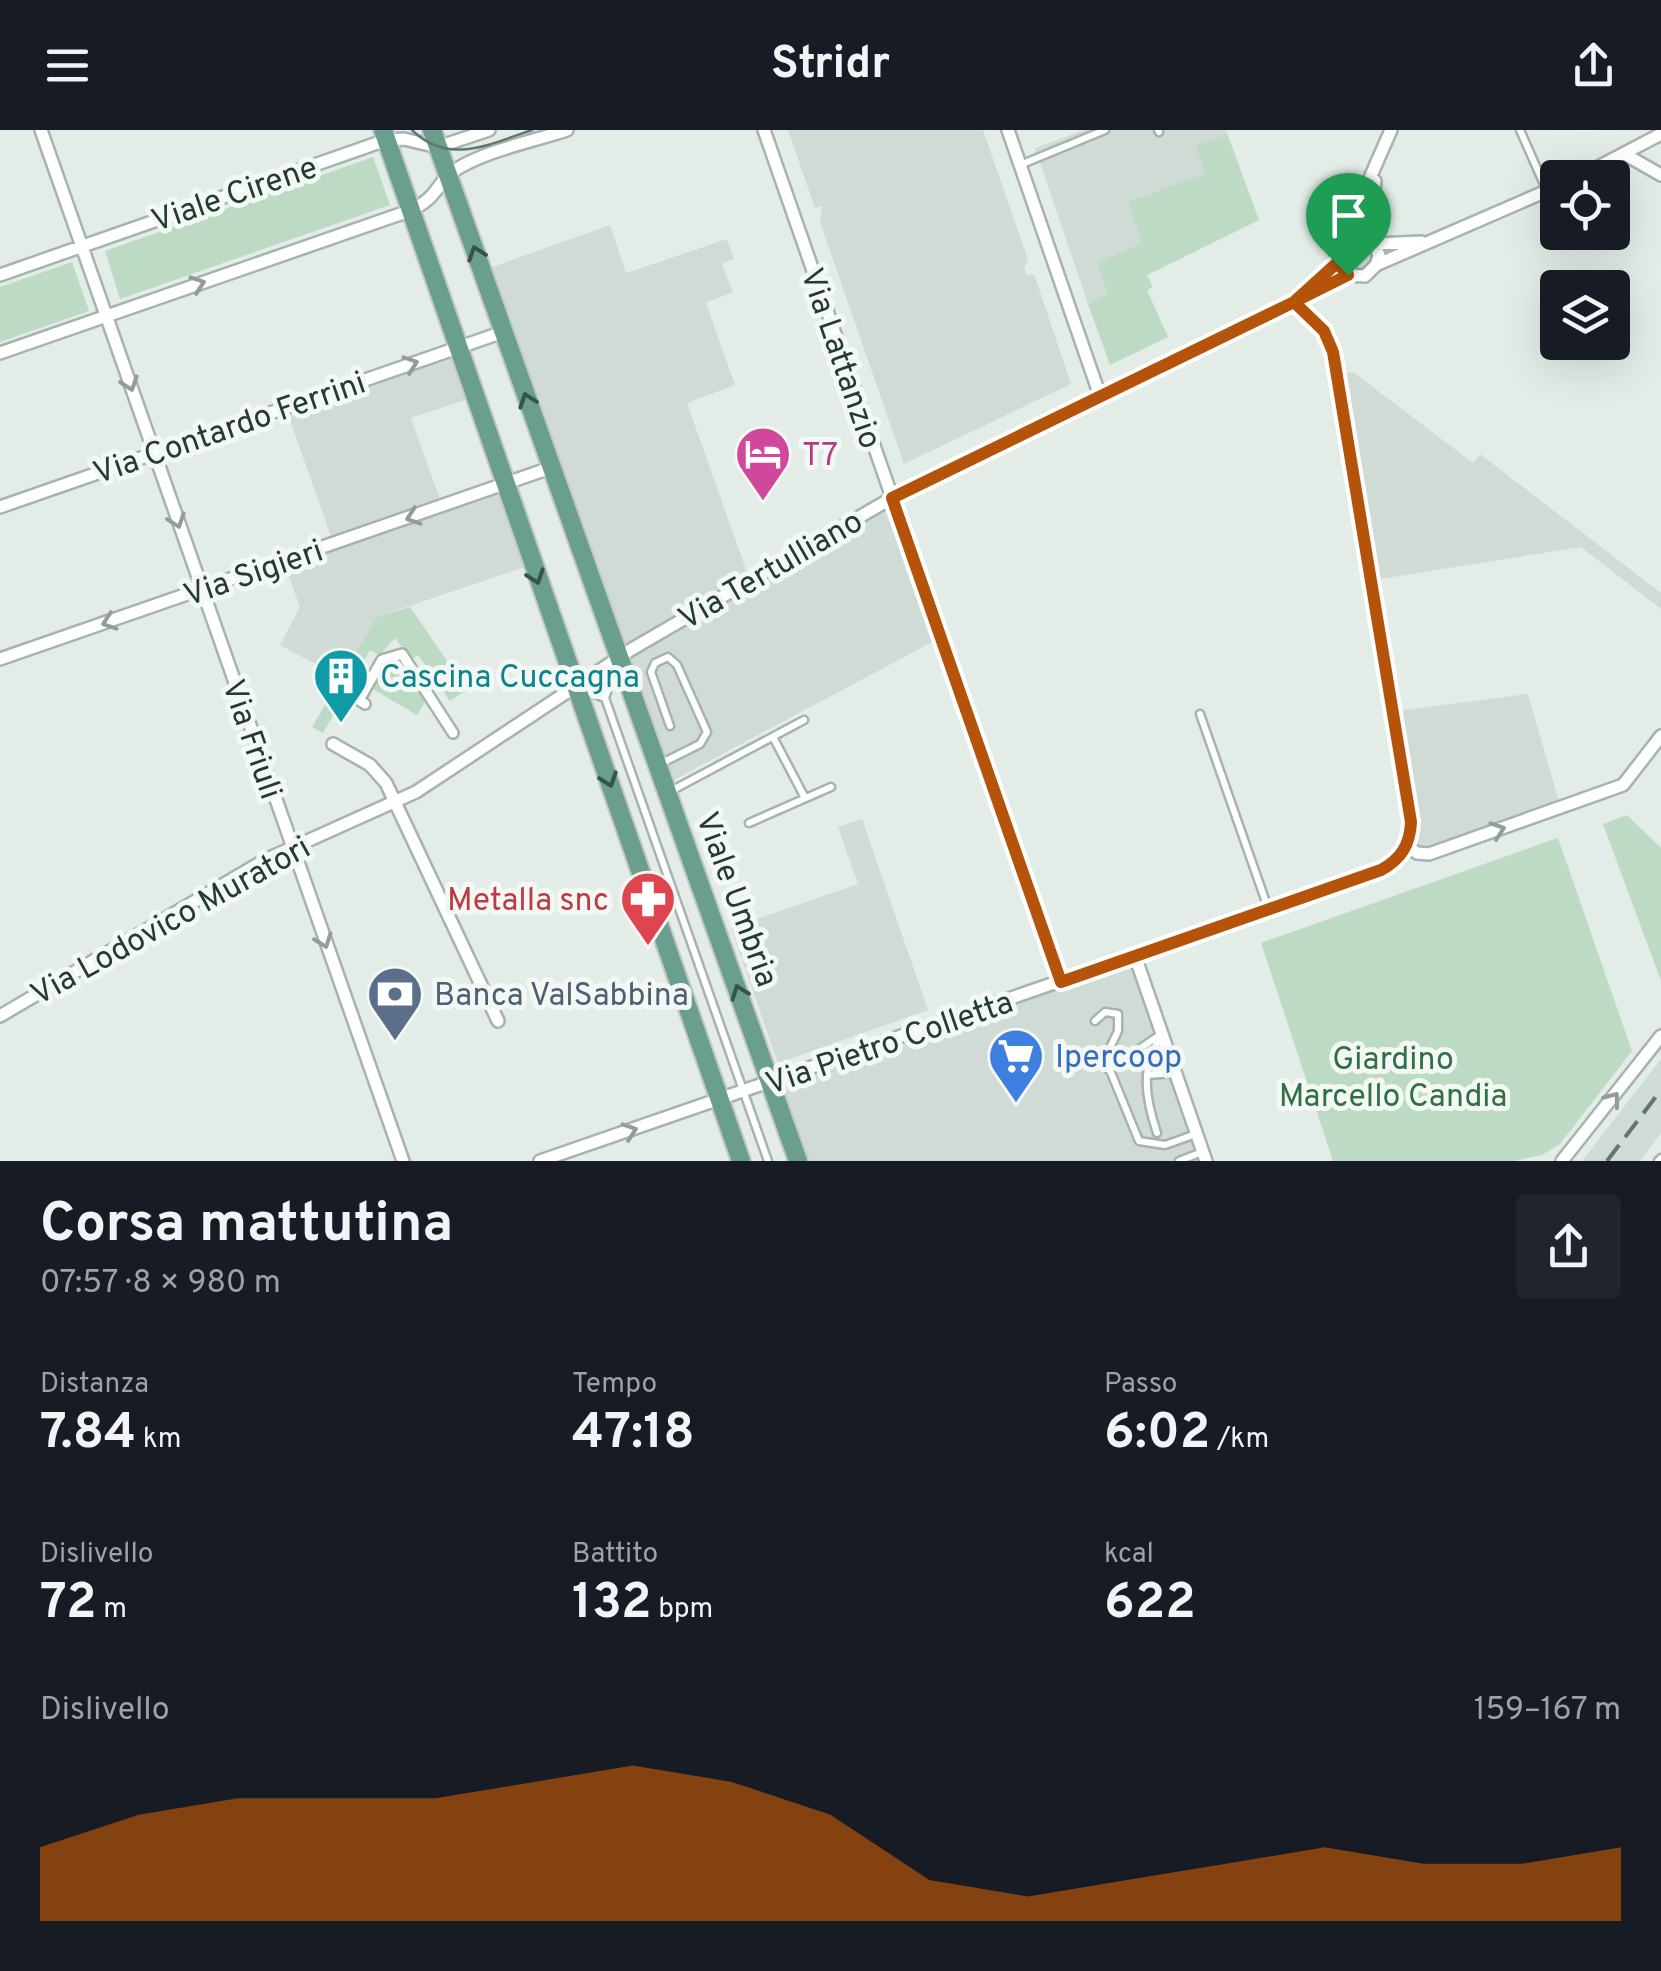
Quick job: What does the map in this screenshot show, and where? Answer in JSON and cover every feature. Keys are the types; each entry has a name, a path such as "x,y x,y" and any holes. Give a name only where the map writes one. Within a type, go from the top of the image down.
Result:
{"main road":[{"path":"384,135 741,1161"},
{"name":"Viale Umbria","path":"435,139 798,1161"}],"street":[{"path":"41,130 106,316"},
{"path":"384,135 435,139 488,130"},
{"path":"0,353 408,211 436,194 449,174 567,130"},
{"name":"Via Lattanzio","path":"764,130 1061,982"},
{"path":"1008,130 1100,396"},
{"path":"1350,236 1362,196 1392,130"},
{"name":"Viale Cirene","path":"0,275 384,135"},
{"path":"1615,160 1661,135"},
{"path":"1376,265 1369,209 1383,153"},
{"path":"1626,155 1661,174"},
{"name":"Via Tertulliano","path":"576,688 618,659 892,498 1348,275 1362,277 1376,265 1540,194"},
{"name":"Via Tertulliano","path":"1294,302 1337,263 1338,247 1350,236 1372,241 1440,240"},
{"path":"1337,263 1348,275"},
{"path":"1294,302 1324,331 1333,352 1411,822 1406,846 1430,854 1616,788 1661,736"},
{"name":"Via Friuli","path":"106,316 403,1161"},
{"path":"458,348 503,332"},
{"name":"Via Contardo Ferrini","path":"0,507 458,348"},
{"path":"505,484 550,468"},
{"name":"Via Sigieri","path":"0,659 505,484"},
{"path":"395,644 453,733"},
{"path":"365,704 359,700 382,660 402,654"},
{"name":"Via Lodovico Muratori","path":"0,1016 291,849 396,802 576,688"},
{"path":"333,744 374,768 396,802 498,1021"},
{"name":"Via Pietro Colletta","path":"540,1161 1381,870 1398,860 1406,846"},
{"path":"1135,956 1204,1157"},
{"path":"1562,1161 1661,1036"}],"lane":[{"path":"1020,164 1105,130"},
{"path":"1520,130 1540,167"},
{"path":"658,765 700,744 708,732 677,664 668,657 655,663 650,672 670,726"},
{"path":"576,688 605,698 618,659"},
{"name":"Viale Umbria","path":"605,698 768,1161"},
{"path":"1200,714 1268,910"},
{"path":"668,792 804,720"},
{"path":"773,737 805,798"},
{"path":"749,823 831,787"},
{"path":"1095,1020 1112,1012 1119,1018 1106,1058 1139,1141 1165,1145 1196,1134"},
{"path":"1109,1070 1162,1034"},
{"path":"1156,1133 1146,1098 1147,1075 1154,1047 1162,1034"},
{"path":"1147,1075 1174,1074"},
{"path":"1179,1161 1204,1157"}],"shaded area":[{"path":"788,130 983,130 1028,260 1024,269 1027,276 1034,274 1071,384 904,464 820,222 822,206 815,208"},
{"path":"1084,130 1226,130 1259,220 1088,304 1035,148"},
{"path":"610,225 626,273 727,239 734,259 722,264 733,292 706,303 735,385 687,403 749,578 618,656 484,270"},
{"path":"457,349 474,397 411,418 442,505 333,542 286,409"},
{"path":"1353,372 1473,463 1480,454 1661,593 1661,609 1581,547 1374,580 1340,374"},
{"path":"504,486 531,565 377,617 341,683 340,677 280,645 300,607 284,563"},
{"path":"889,504 938,639 668,783 620,659"},
{"path":"1528,694 1560,805 1420,851 1410,845 1396,711"},
{"path":"862,819 928,1010 778,1063 731,928 858,884 838,827"},
{"path":"1132,961 1201,1161 803,1161 777,1085"},
{"path":"1661,1059 1661,1133 1640,1161 1582,1161"}],"green space":[{"path":"1227,134 1259,220 1147,275 1153,287 1147,290 1168,337 1110,365 1088,304 1108,294 1097,263 1142,243 1128,202 1205,174 1196,146"},
{"path":"373,157 390,205 120,299 105,251"},
{"path":"72,262 89,311 0,342 0,287"},
{"path":"410,607 467,690 450,701 418,655 411,660 395,638 380,655 370,650 323,733 312,727 377,617"},
{"path":"402,658 428,697 417,715 371,688 386,663"},
{"path":"1627,815 1661,848 1661,981 1603,824"},
{"name":"Giardino Marcello Candia","path":"1558,838 1632,1051 1560,1144 1542,1155 1514,1161 1333,1161 1261,943"}],"tram line":[{"path":"412,130 426,141 455,150 485,146 532,130"}],"railway":[{"path":"1607,1161 1661,1090"}],"place":[{"name":"T7","path":"763,503"},
{"name":"Cascina Cuccagna","path":"341,725"},
{"name":"Metalla snc","path":"648,948"},
{"name":"Banca ValSabbina","path":"395,1043"},
{"name":"Ipercoop","path":"1016,1105"}],"route":[{"path":"1348,275 1294,302 1077,406 892,498 1061,982 1381,870 1398,860 1410,838 1411,822 1333,352 1324,331 1294,302 1337,263 1348,275"}]}
